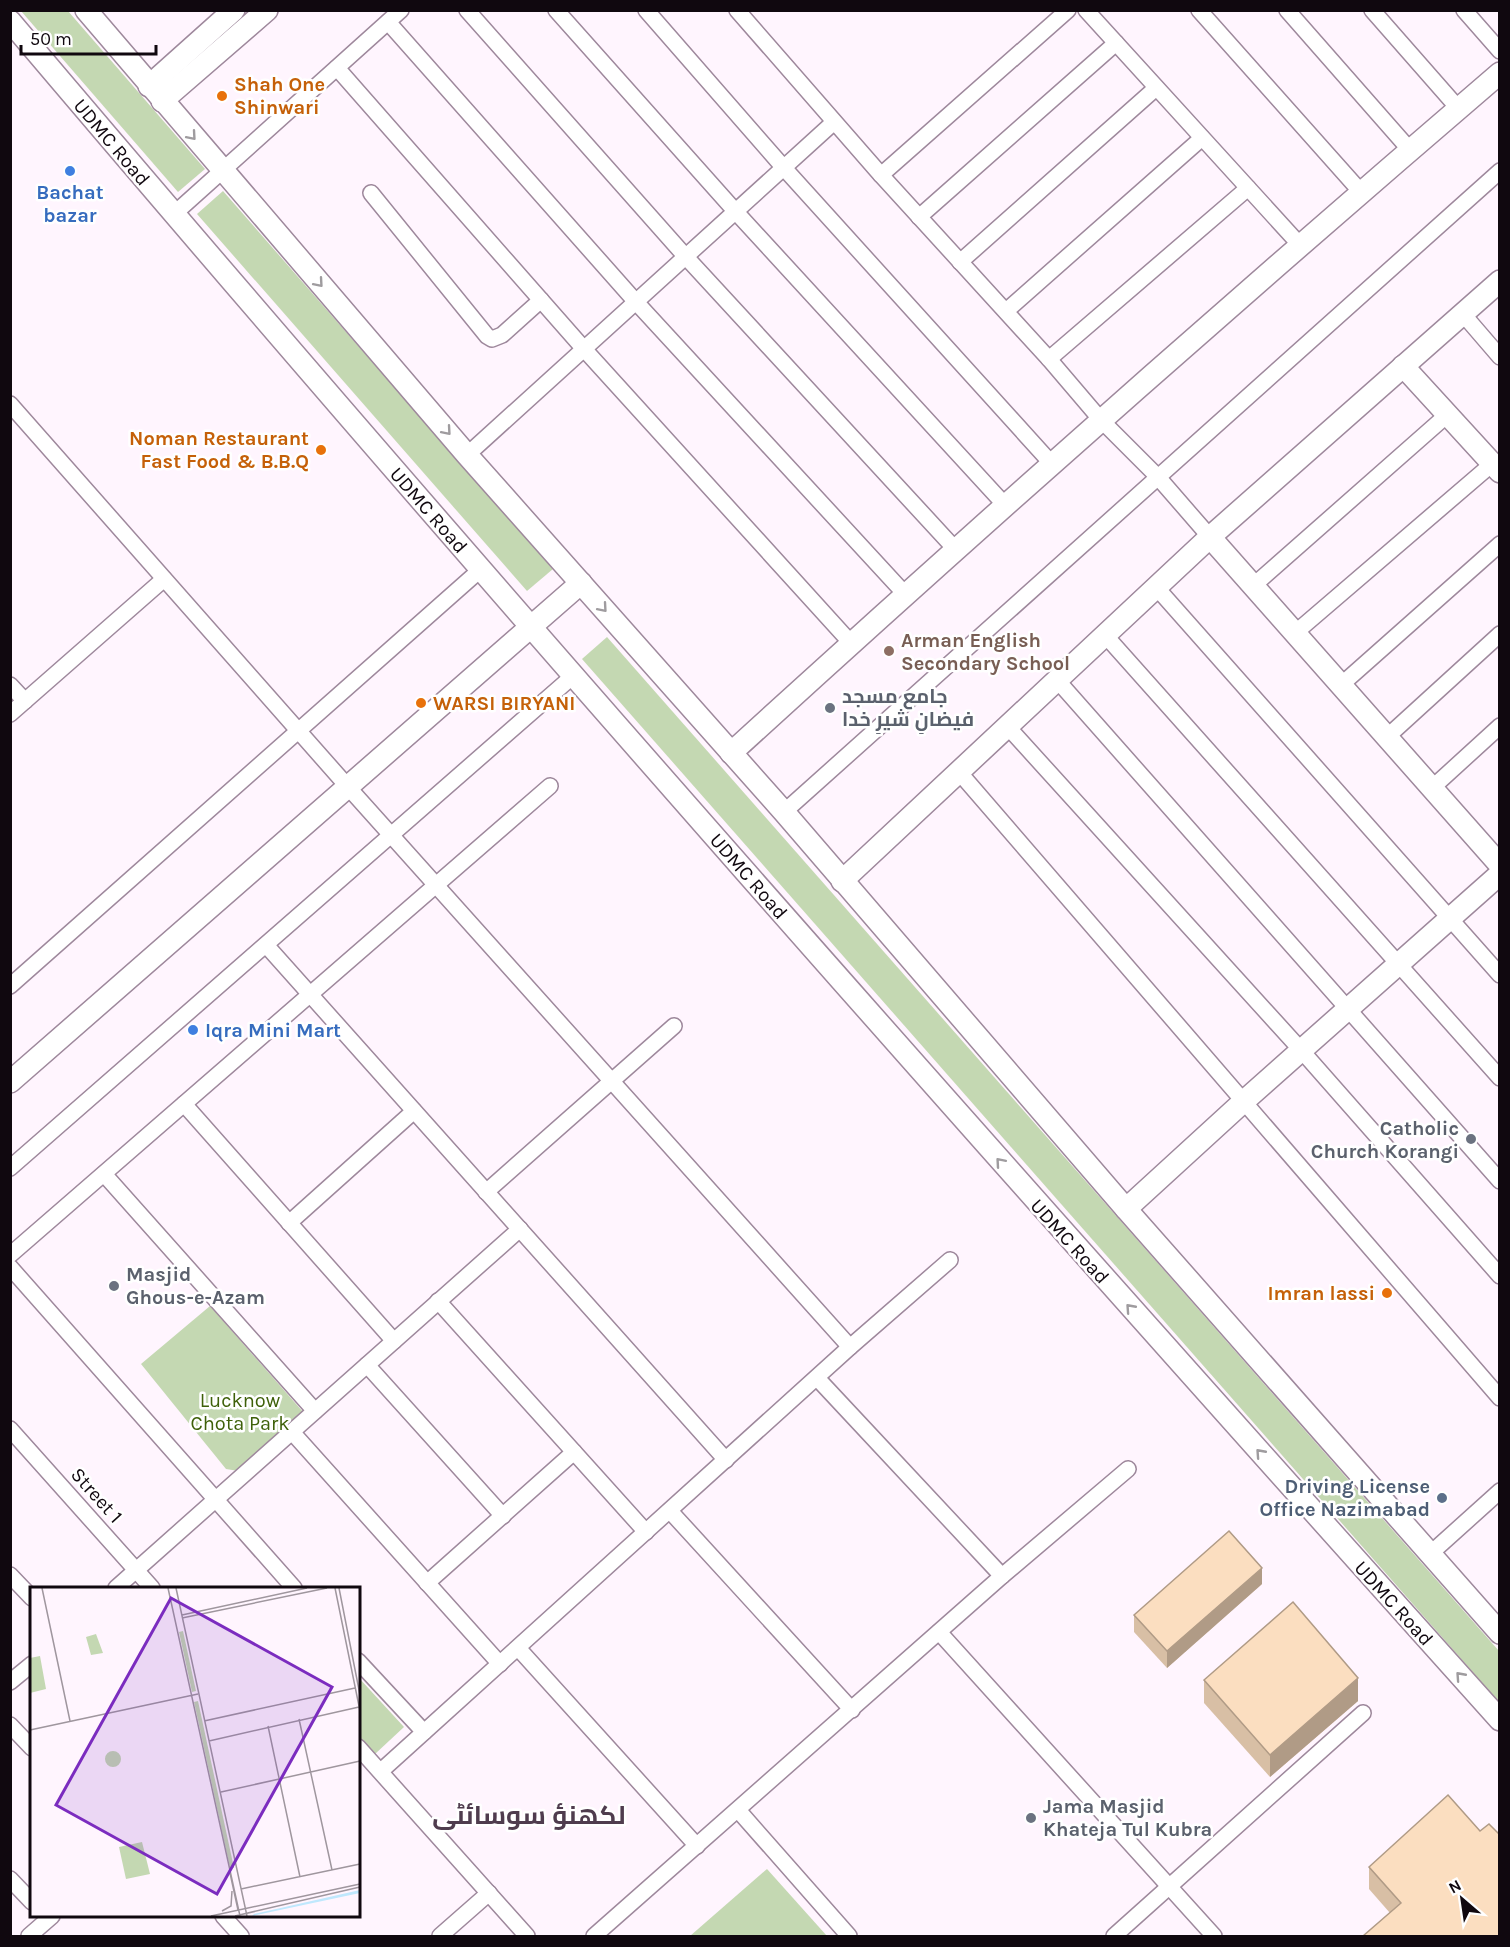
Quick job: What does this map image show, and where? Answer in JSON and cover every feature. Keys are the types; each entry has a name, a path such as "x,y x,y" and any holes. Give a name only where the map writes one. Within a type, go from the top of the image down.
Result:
{"main road":[{"path":"86,10 467,455 784,812 1126,1209 1500,1633"},
{"path":"155,93 234,10"},
{"path":"155,93 267,10"},
{"name":"UDMC Road","path":"10,21 480,570 1024,1190 1500,1720"},
{"path":"730,753 1101,420 1360,192 1500,73"},
{"path":"842,881 1210,537 1500,282"},
{"path":"1403,366 1496,468"},
{"path":"1210,537 1500,865"},
{"path":"10,1082 581,583"},
{"path":"1126,1209 1500,874"}],"street":[{"path":"174,214 400,10"},
{"path":"467,10 686,257 956,550"},
{"path":"556,10 736,212 1005,506"},
{"path":"646,10 784,168 1052,464"},
{"path":"737,10 881,175 1006,311 1101,420 1157,477 1210,537"},
{"path":"881,175 1068,10"},
{"path":"1086,10 1300,245"},
{"path":"1199,10 1360,192"},
{"path":"1287,10 1410,150"},
{"path":"1372,10 1458,108"},
{"path":"1464,10 1500,51"},
{"path":"388,22 636,302 905,594"},
{"path":"919,217 1116,43"},
{"path":"336,68 584,349 851,643"},
{"path":"960,262 1156,88"},
{"path":"467,455 834,122"},
{"path":"1006,311 1202,138"},
{"path":"784,812 1500,171"},
{"path":"1049,359 1248,188"},
{"path":"371,193 487,336 492,339 502,335 541,300"},
{"path":"1462,314 1500,357"},
{"path":"10,404 435,885 850,1347"},
{"path":"1253,586 1447,415"},
{"path":"1295,633 1496,468"},
{"path":"1341,685 1500,544"},
{"path":"10,986 480,570"},
{"path":"10,714 164,579"},
{"path":"1156,587 1500,975"},
{"path":"1387,737 1500,634"},
{"path":"1105,635 1500,1078"},
{"path":"10,1168 573,676"},
{"path":"1057,680 1500,1181"},
{"path":"10,685 25,701"},
{"path":"1007,726 1301,1050 1500,1276"},
{"path":"1431,788 1500,726"},
{"path":"959,771 1500,1398"},
{"path":"10,1255 550,786"},
{"path":"266,945 726,1460"},
{"path":"486,1192 674,1026"},
{"path":"184,1104 394,1341"},
{"path":"289,1222 414,1111"},
{"path":"104,1174 315,1411"},
{"path":"117,1587 520,1229"},
{"path":"381,1771 850,1347 950,1260"},
{"path":"10,1267 293,1587"},
{"path":"438,1301 646,1532"},
{"path":"367,1365 503,1516"},
{"path":"817,1378 1002,1576"},
{"name":"Street 1","path":"10,1429 151,1587"},
{"path":"292,1432 500,1664"},
{"path":"427,1583 574,1452"},
{"path":"594,1936 1002,1576 1128,1469"},
{"path":"1430,1554 1500,1491"},
{"path":"669,1510 852,1710"},
{"path":"10,1575 30,1596"},
{"path":"939,1632 1214,1936"},
{"path":"518,1648 697,1846"},
{"path":"360,1663 424,1732"},
{"path":"10,1682 30,1666"},
{"path":"1114,1936 1363,1713"},
{"path":"10,1725 30,1746"},
{"path":"360,1749 526,1936"},
{"path":"738,1810 849,1936"},
{"path":"10,1879 30,1900"},
{"path":"440,1936 489,1893"},
{"path":"29,1936 48,1917"},
{"path":"224,1917 242,1936"}],"green space":[{"path":"21,11 68,11 205,169 178,192"},
{"path":"223,191 553,569 527,591 197,214"},
{"path":"607,637 1499,1651 1499,1702 582,659"},
{"name":"Lucknow Chota Park","path":"210,1306 311,1421 251,1473 226,1469 141,1364"},
{"path":"360,1679 404,1727 375,1754 360,1737"},
{"path":"767,1869 827,1936 690,1936"}],"building":[{"path":"1229,1531 1262,1568 1167,1651 1134,1615"},
{"path":"1293,1602 1358,1678 1270,1755 1204,1680"},
{"path":"1448,1795 1480,1831 1489,1824 1500,1835 1500,1936 1363,1936 1401,1903 1369,1867"}],"place":[{"name":"Shah One Shinwari","path":"222,96"},
{"name":"Bachat bazar","path":"70,171"},
{"name":"Noman Restaurant Fast Food & B.B.Q","path":"321,450"},
{"name":"Arman English Secondary School","path":"889,651"},
{"name":"WARSI BIRYANI","path":"421,703"},
{"name":"جامع مسجد فیضانِ شیرِ خدا","path":"830,708"},
{"name":"Iqra Mini Mart","path":"193,1030"},
{"name":"Catholic Church Korangi","path":"1471,1139"},
{"name":"Masjid Ghous-e-Azam","path":"114,1286"},
{"name":"Imran lassi","path":"1387,1293"},
{"name":"Driving License Office Nazimabad","path":"1442,1498"},
{"name":"Jama Masjid Khateja Tul Kubra","path":"1031,1818"}],"district":[{"name":"لکھنؤ سوسائٹی","path":"529,1815"}]}
